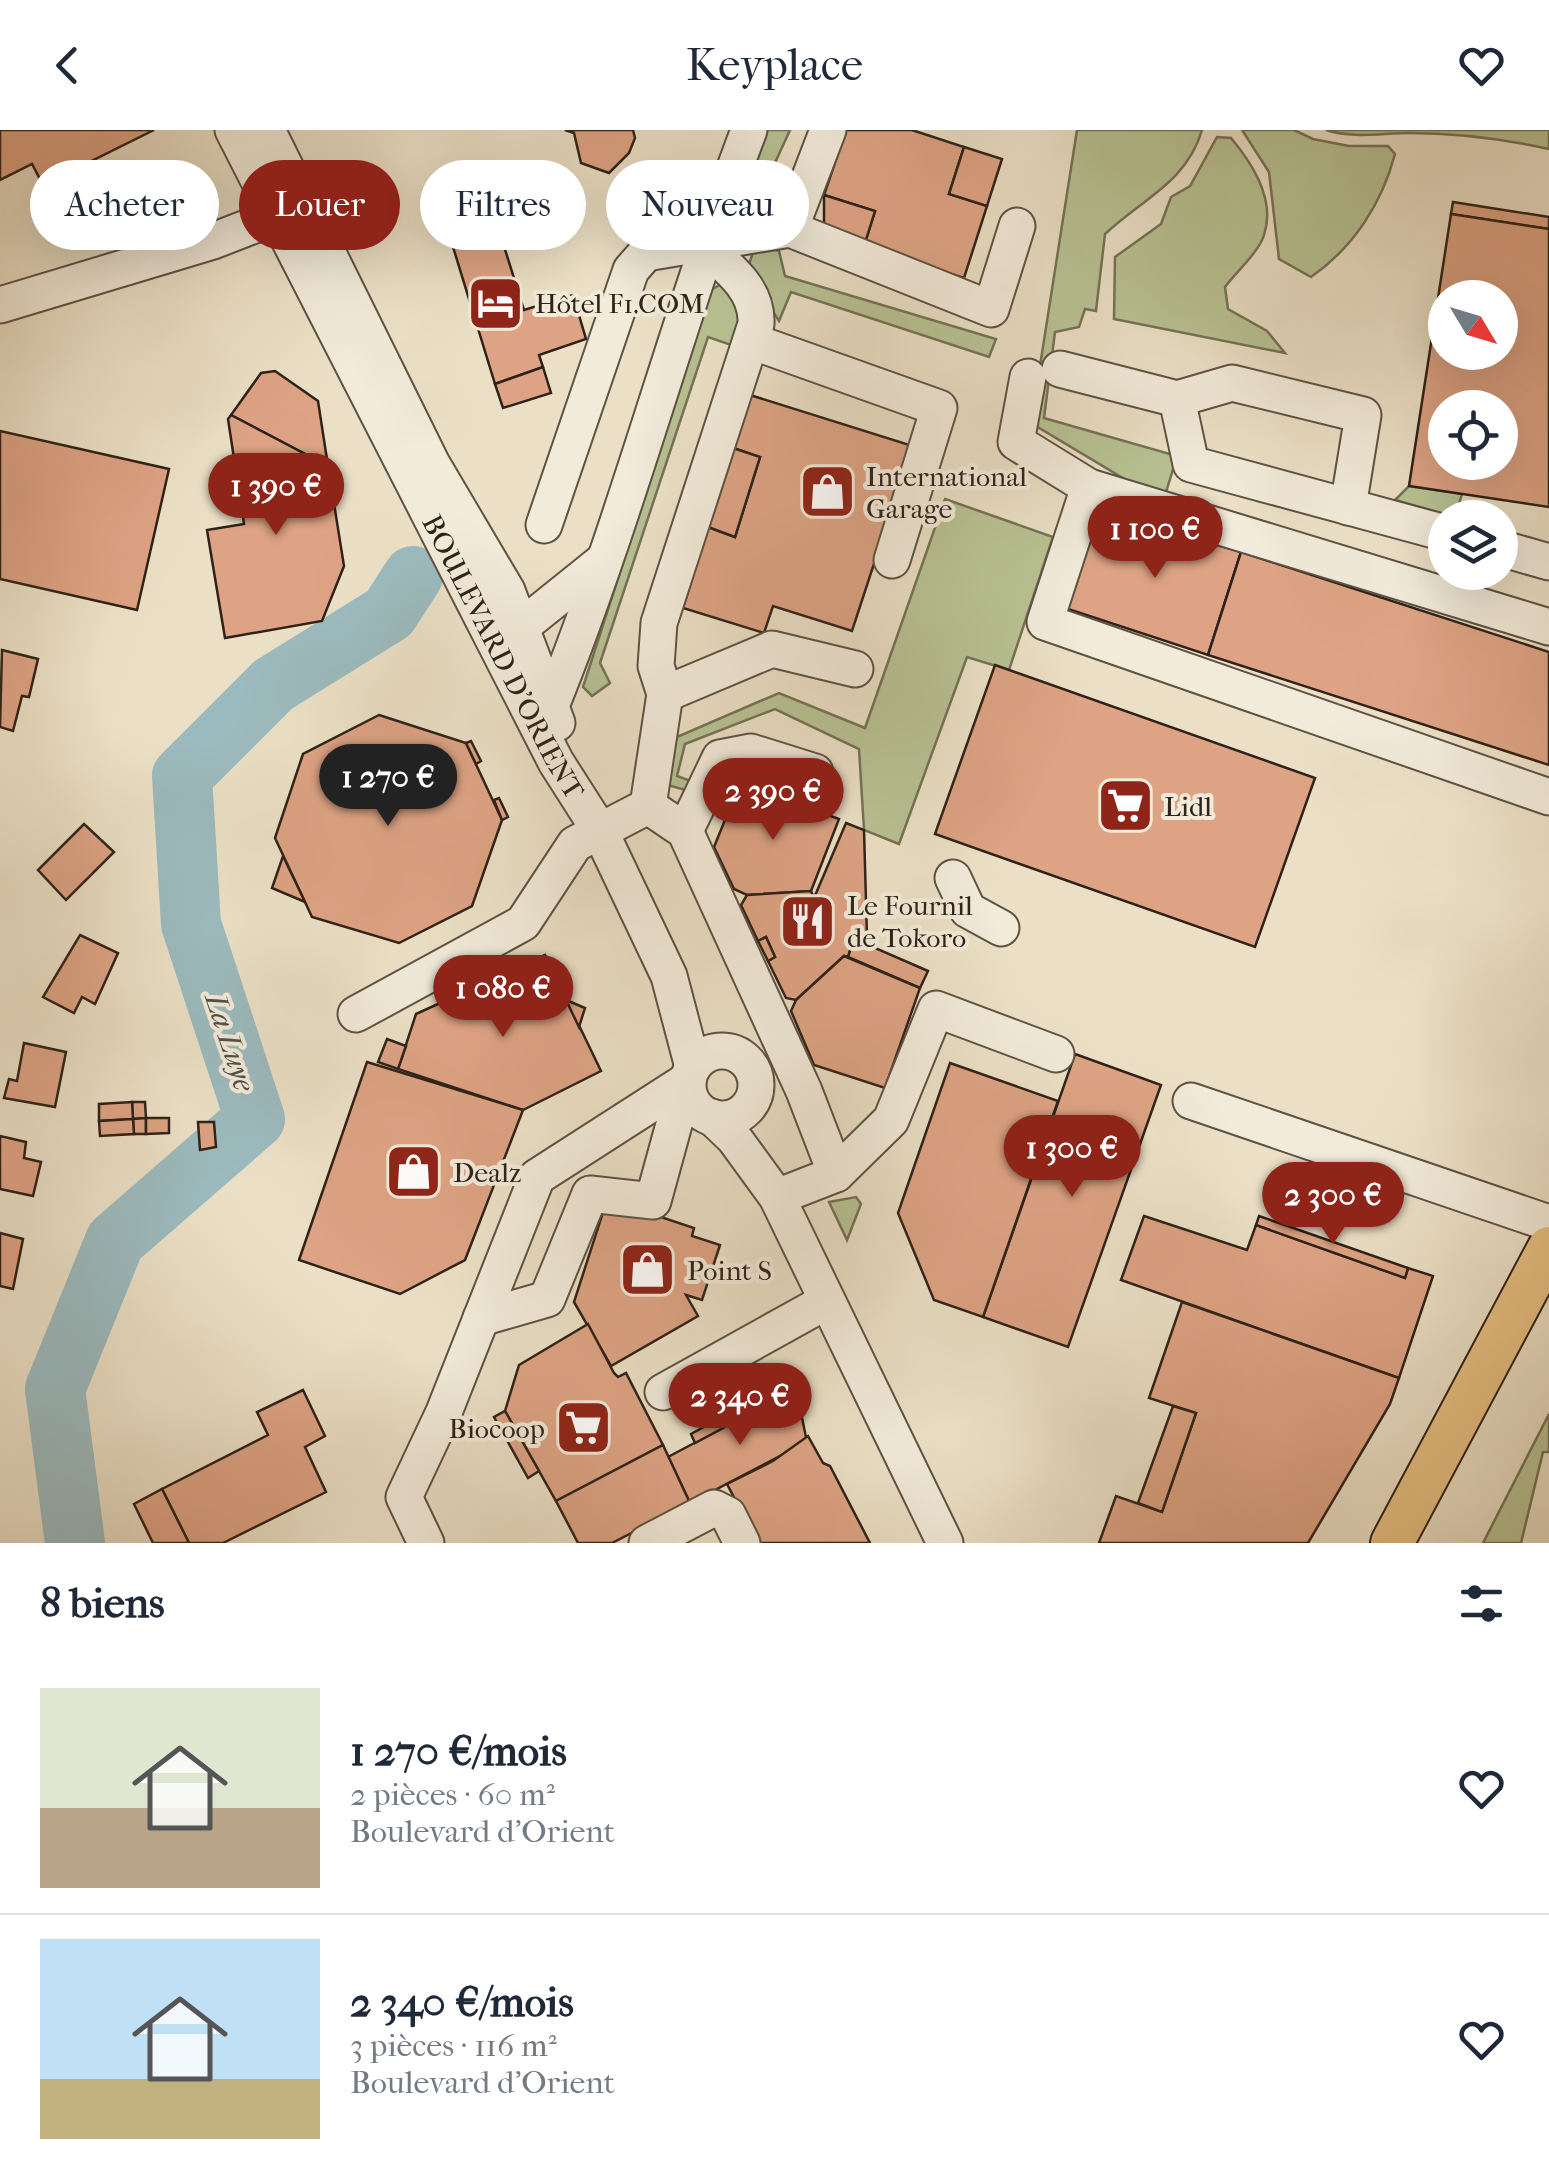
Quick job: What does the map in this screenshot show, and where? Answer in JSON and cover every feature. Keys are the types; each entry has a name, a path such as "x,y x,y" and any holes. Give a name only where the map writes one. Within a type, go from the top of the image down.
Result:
{"main road":[{"path":"1392,1543 1523,1304 1549,1248"},
{"path":"1420,1543 1549,1303"}],"street":[{"name":"BOULEVARD D'ORIENT","path":"232,130 247,160"},
{"path":"253,130 268,160"},
{"name":"BOULEVARD D'ORIENT","path":"267,130 390,382 440,478 507,591 514,639 556,762 593,820"},
{"path":"738,160 749,130"},
{"path":"809,180 828,130"},
{"path":"809,237 992,309 1016,226"},
{"path":"0,306 239,231"},
{"name":"BOULEVARD D'ORIENT","path":"293,250 443,538 465,555 552,706 593,820 669,976 729,1051"},
{"path":"312,250 368,363 390,382"},
{"path":"544,524 631,270 646,253 676,250"},
{"path":"552,706 578,605 602,561 704,250"},
{"path":"648,806 665,694 656,666 659,623 750,341 757,308 737,276 708,250"},
{"path":"750,341 939,408 892,560"},
{"path":"1348,507 1362,415 1232,383 1177,399 1044,372 1016,442 1089,487 1549,627"},
{"path":"1177,399 1191,464 1428,528"},
{"path":"1089,487 1045,622 1549,796"},
{"path":"1518,553 1549,562"},
{"path":"507,591 578,605"},
{"path":"514,639 578,605"},
{"path":"665,694 772,649 855,669"},
{"path":"684,831 720,758 751,752 815,772"},
{"path":"356,1014 524,924 593,820 648,806 684,831 804,1092 836,1174"},
{"path":"953,878 968,910 1001,928"},
{"name":"BOULEVARD D'ORIENT","path":"669,976 694,1098 734,1138 777,1197 946,1543"},
{"path":"777,1197 836,1174 891,1120 936,1008 1056,1054"},
{"path":"482,1318 547,1299 590,1194 653,1201 708,1053 729,1051 754,1070 752,1103 730,1118 694,1098"},
{"path":"426,1543 404,1497 482,1318 537,1177 572,1156 694,1098"},
{"path":"1191,1102 1549,1223"},
{"name":"BOULEVARD D'ORIENT","path":"752,1103 777,1197"},
{"path":"662,1392 827,1301"},
{"path":"647,1543 714,1508 728,1516 742,1543"}],"green space":[{"path":"767,130 790,130 776,160 755,160"},
{"path":"1077,130 1202,130 1195,148 1174,177 1105,234 1096,311 1085,309 1079,327 1055,332 1044,418 1177,456 1163,502 1031,423"},
{"path":"1242,130 1294,130 1313,139 1349,146 1388,146 1395,154 1364,223 1340,252 1311,277 1279,259 1269,172"},
{"path":"1326,130 1549,130 1549,149 1463,135 1357,135"},
{"path":"1217,137 1231,138 1247,159 1260,183 1267,209 1261,241 1225,287 1228,309 1267,331 1285,353 1114,319 1115,257 1161,224 1171,197 1190,186"},
{"path":"779,251 785,276 996,339 989,357 791,292 779,321 747,271 753,252"},
{"path":"723,283 741,312 738,335 734,346 708,337 600,663 610,683 592,696 583,687 711,290"},
{"path":"1409,486 1462,494 1460,500 1428,500 1428,509 1395,500"},
{"path":"945,499 1053,537 1009,670 967,657 899,844 864,830 859,749 775,709 685,744 677,776 696,783 692,792 664,784 677,737 779,693 865,728"},
{"path":"856,1197 861,1204 847,1240 829,1202"},
{"path":"1549,1414 1549,1452 1543,1452 1521,1543 1483,1543"}],"building":[{"path":"0,130 154,130 93,160 30,160 30,165 0,180"},
{"path":"565,130 633,130 635,138 622,160 606,160 606,172 580,160 574,133"},
{"path":"846,130 912,130 964,147 949,194 987,206 964,278 864,246 875,211 824,195"},
{"path":"964,147 1002,159 987,206 949,194"},
{"path":"824,195 875,211 864,246 824,226"},
{"path":"1453,202 1549,217 1549,229 1451,214"},
{"path":"1451,214 1549,229 1549,507 1409,486 1428,363 1428,370 1518,370 1518,280 1441,280"},
{"name":"Hôtel F1.COM","path":"454,250 505,250 524,310 573,295 586,339 539,355 543,367 495,384"},
{"path":"543,367 551,393 503,408 495,384"},
{"path":"275,371 318,401 328,466 231,415 261,373"},
{"name":"International Garage","path":"750,395 919,448 886,527 852,631 773,606 764,633 683,608 708,527 735,537 760,457 733,448"},
{"path":"231,415 328,466 344,566 322,621 225,638 207,530 244,524 228,419"},
{"path":"0,431 169,469 137,610 0,579"},
{"path":"733,448 760,457 735,537 708,527"},
{"path":"1100,509 1241,552 1208,655 1068,609"},
{"path":"1241,552 1549,652 1549,765 1208,655"},
{"path":"2,650 38,659 29,697 22,696 13,731 0,727"},
{"name":"Lidl","path":"995,665 1315,778 1255,947 935,834"},
{"path":"379,715 466,743 502,820 472,906 399,943 312,917 275,838 303,754"},
{"path":"471,741 481,761 476,764 466,743"},
{"path":"740,783 839,819 811,891 747,895 734,889 714,847"},
{"path":"499,798 508,817 502,820 494,800"},
{"name":"Le Fournil de Tokoro","path":"846,823 864,830 867,937 854,938 848,957 844,956 796,1000 786,998 768,961 775,957 766,937 758,941 741,905 747,895 811,891 814,898"},
{"path":"84,824 114,852 66,900 38,870"},
{"path":"283,856 305,902 272,888"},
{"path":"80,935 118,953 95,1004 82,997 74,1013 43,997"},
{"path":"766,937 775,957 768,961 758,941"},
{"path":"867,937 868,945 928,971 920,988 848,957 854,938"},
{"path":"545,955 601,1071 523,1110 398,1069 416,1014"},
{"path":"844,956 920,988 885,1088 814,1065 791,1011 796,1000"},
{"path":"566,1000 585,1008 579,1027"},
{"path":"387,1039 406,1046 398,1069 378,1062"},
{"path":"24,1043 66,1052 55,1107 4,1098 9,1079 17,1081"},
{"path":"1075,1054 1161,1085 1068,1347 983,1317"},
{"name":"Dealz","path":"367,1062 523,1110 465,1260 400,1294 299,1260"},
{"path":"950,1063 1058,1101 983,1317 934,1300 898,1213"},
{"path":"132,1102 145,1102 146,1118 133,1119"},
{"path":"132,1102 133,1119 99,1121 99,1104"},
{"path":"146,1118 146,1134 134,1134 133,1119"},
{"path":"146,1118 169,1118 169,1133 146,1134"},
{"path":"133,1119 134,1134 100,1136 99,1121"},
{"path":"198,1122 214,1122 216,1147 200,1150"},
{"path":"0,1136 26,1142 24,1158 41,1162 33,1196 0,1189"},
{"name":"Point S","path":"605,1206 637,1209 694,1228 692,1236 720,1245 702,1300 686,1295 698,1316 611,1366 574,1302"},
{"path":"1144,1216 1247,1250 1256,1225 1405,1278 1408,1268 1433,1276 1399,1378 1121,1280"},
{"path":"1259,1216 1408,1268 1405,1278 1256,1225"},
{"path":"0,1233 23,1239 13,1289 0,1286"},
{"path":"1182,1302 1399,1378 1390,1404 1308,1543 1099,1543 1116,1496 1162,1512 1196,1413 1149,1398"},
{"name":"Biocoop","path":"588,1324 614,1373 618,1377 626,1373 663,1445 556,1501 505,1411 519,1365"},
{"path":"303,1390 325,1436 305,1447 326,1492 223,1543 189,1543 162,1489 268,1435 257,1412"},
{"path":"785,1395 792,1397 801,1413 807,1442 690,1503 668,1457"},
{"path":"746,1404 751,1413 695,1443 691,1434"},
{"path":"1173,1406 1196,1413 1162,1512 1138,1503"},
{"path":"505,1411 539,1471 528,1478 494,1417"},
{"path":"808,1436 823,1463 830,1466 870,1543 758,1543 727,1484 773,1461"},
{"path":"663,1445 690,1503 612,1543 578,1543 556,1501"},
{"path":"162,1489 189,1543 153,1543 134,1504"}],"waterway":[{"name":"La Luye","path":"75,1543 55,1389 115,1241 255,1119 191,924 182,776 273,685 389,613 413,576"}],"place":[{"name":"Hôtel F1.COM","path":"496,303"},
{"name":"International Garage","path":"827,492"},
{"name":"Lidl","path":"1125,806"},
{"name":"Le Fournil de Tokoro","path":"808,921"},
{"name":"Dealz","path":"414,1172"},
{"name":"Point S","path":"648,1270"},
{"name":"Biocoop","path":"584,1428"}]}
